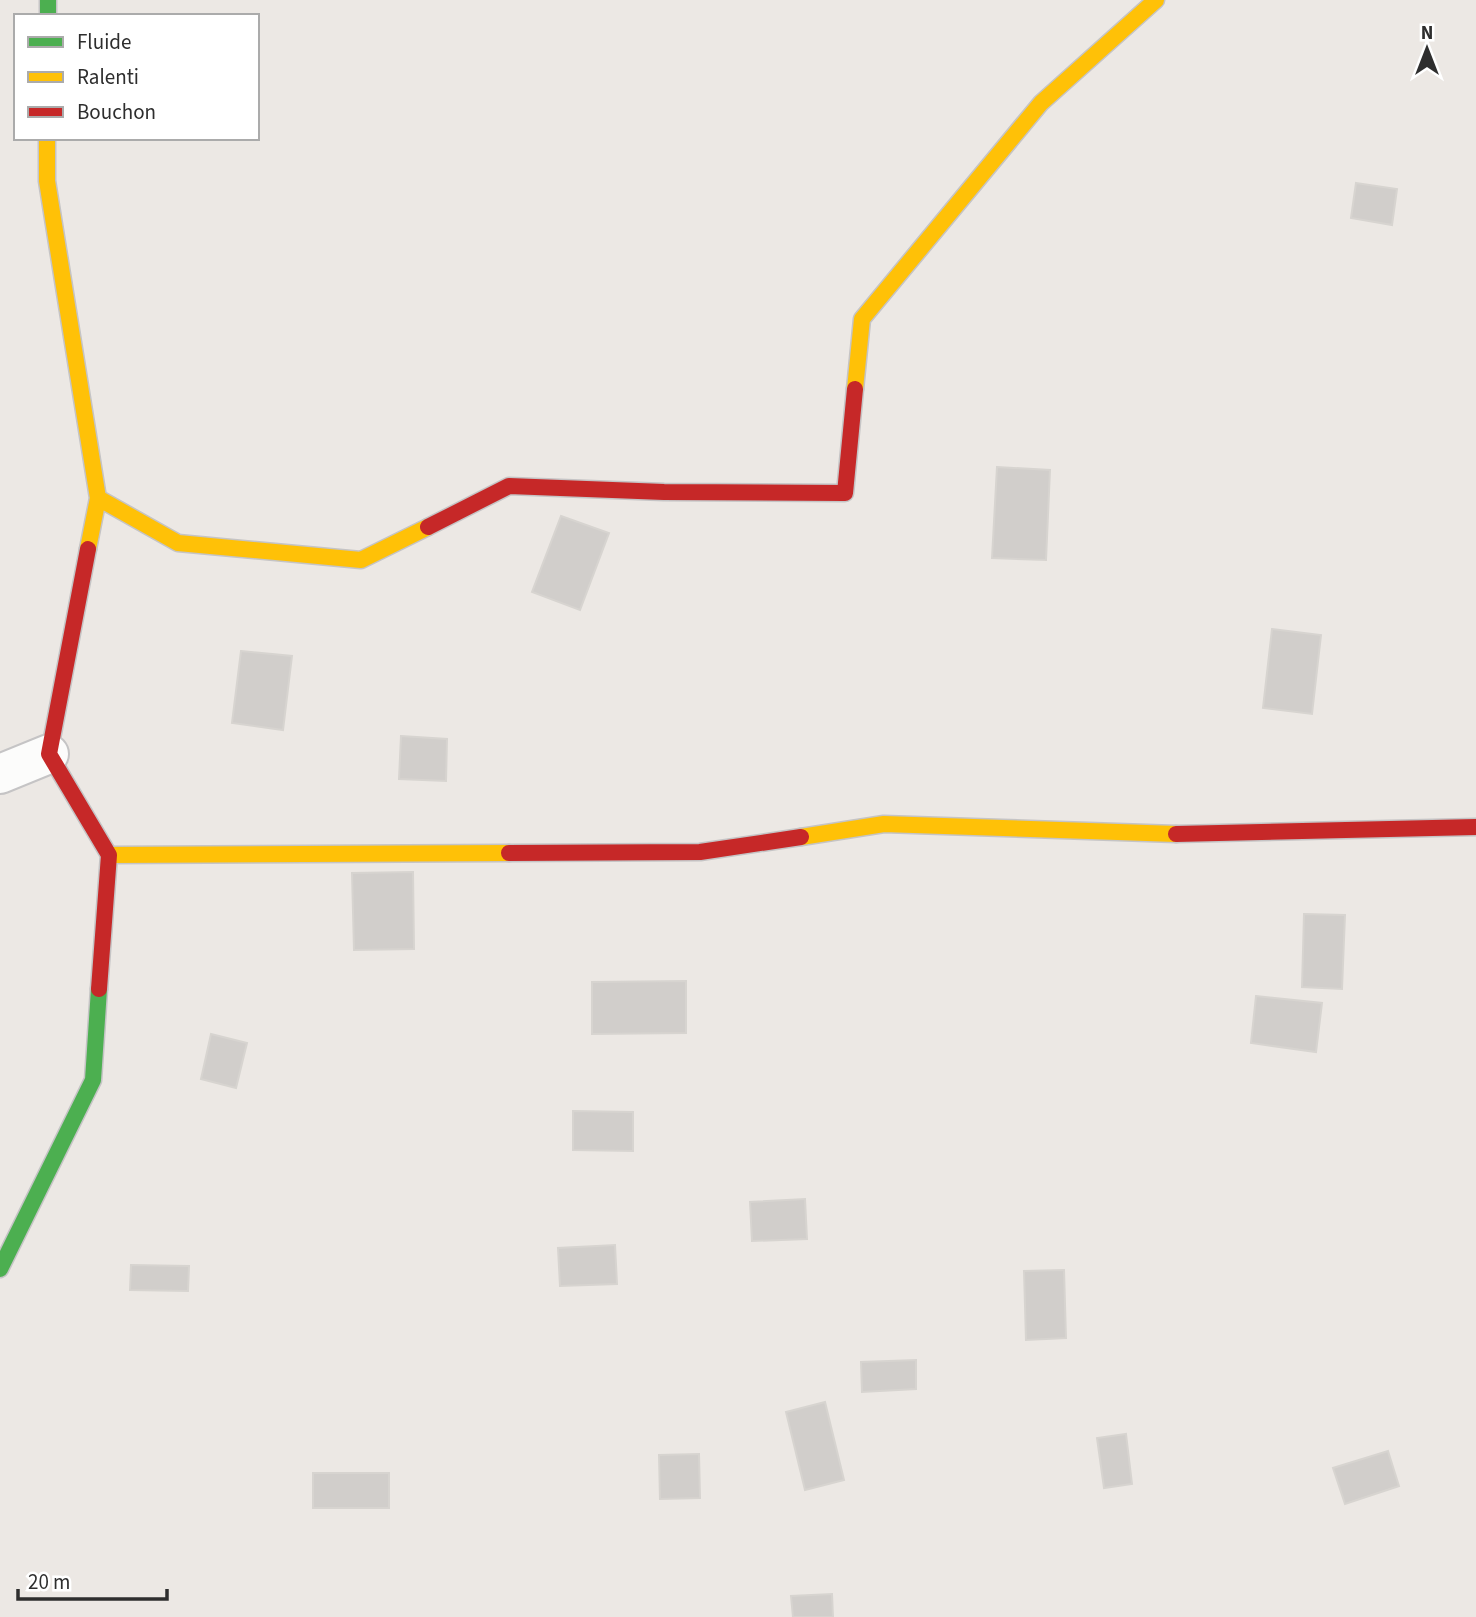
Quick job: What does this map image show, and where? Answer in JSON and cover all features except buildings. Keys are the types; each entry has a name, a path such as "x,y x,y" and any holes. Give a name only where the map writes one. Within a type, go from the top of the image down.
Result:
{"street":[{"path":"98,498 178,543 361,560 509,486 664,492 845,493 862,319 1041,103 1156,0"},
{"path":"0,1269 93,1080 109,855 48,754 98,498 47,181 47,140"},
{"path":"0,774 48,754"},
{"path":"109,855 700,852 884,824 1184,834 1476,827"}],"traffic: fast":[{"path":"48,0 48,14"},
{"path":"0,1269 93,1080 99,989"}],"traffic: slow":[{"path":"855,389 862,319 1041,103 1156,0"},
{"path":"47,140 47,181 98,498 88,549"},
{"path":"98,498 178,543 361,560 428,527"},
{"path":"801,837 884,824 1176,834"},
{"path":"109,855 509,853"}],"traffic: jam":[{"path":"428,527 509,486 664,492 845,493 855,389"},
{"path":"88,549 49,754 109,855 99,989"},
{"path":"1176,834 1476,827"},
{"path":"509,853 700,852 801,837"}]}
